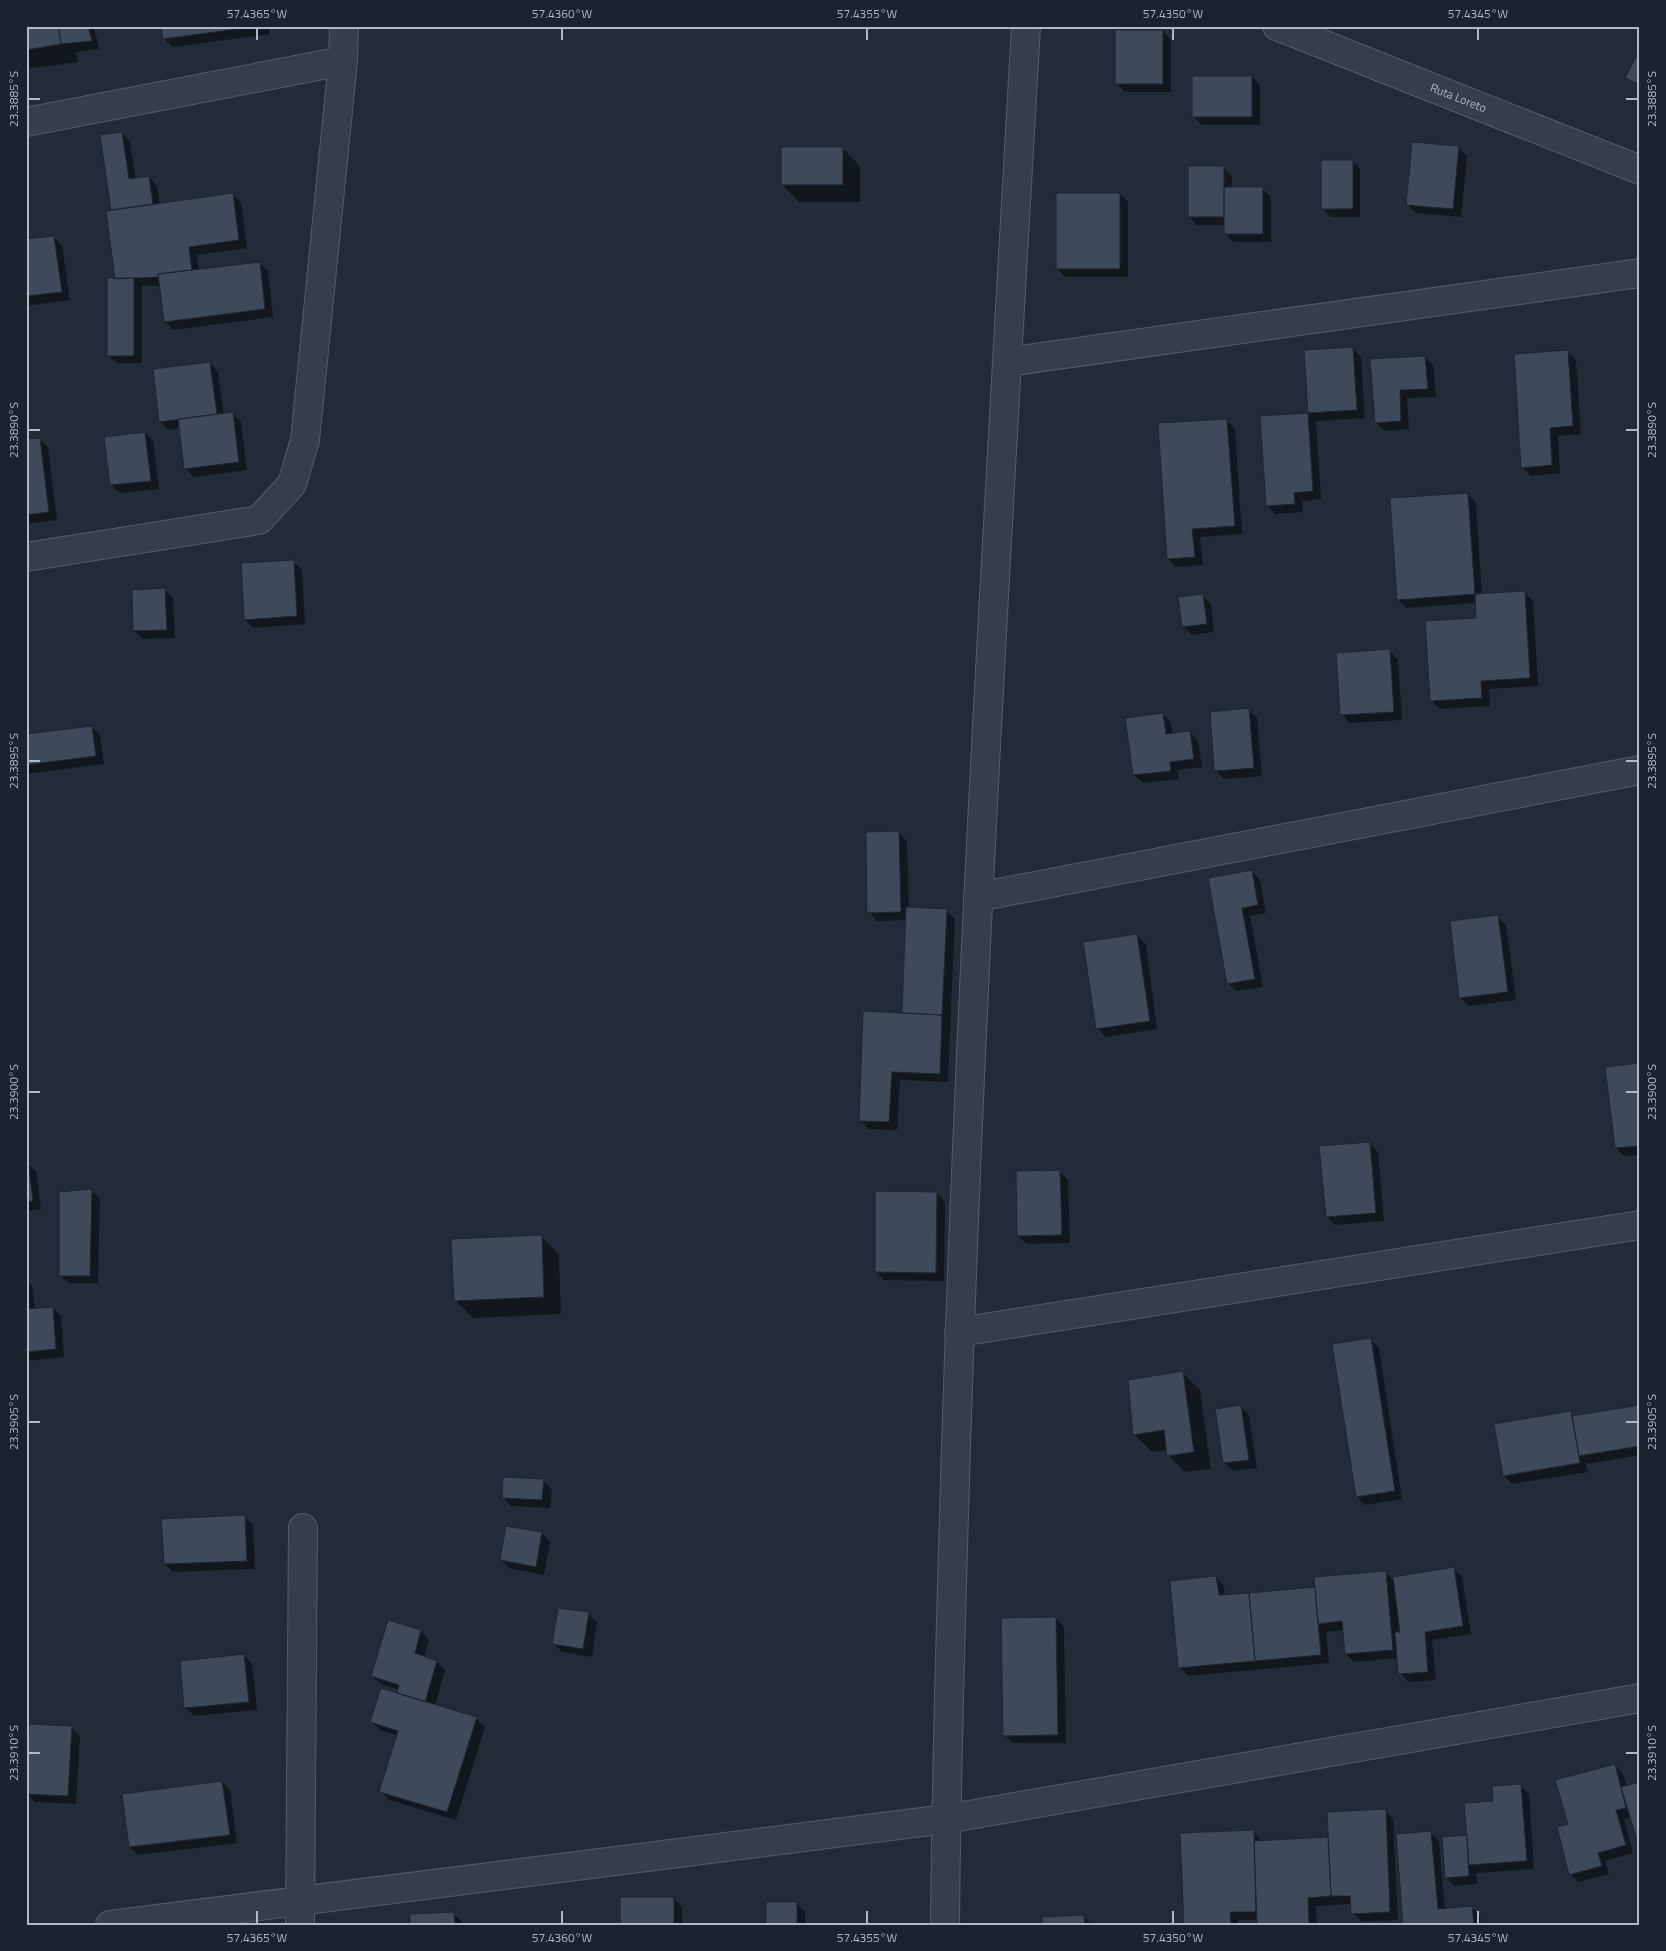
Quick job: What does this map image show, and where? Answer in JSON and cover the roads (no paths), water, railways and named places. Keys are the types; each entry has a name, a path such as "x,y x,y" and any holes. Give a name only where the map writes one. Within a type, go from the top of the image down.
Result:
{"street":[{"path":"26,557 259,520 292,484 305,440 343,61 344,26"},
{"path":"945,1925 946,1819 959,1332 978,897 1026,26"},
{"name":"Ruta Loreto","path":"1276,26 1640,170"},
{"path":"26,122 343,61"},
{"path":"1007,362 1639,278"},
{"path":"978,897 1640,770"},
{"path":"959,1332 1640,1226"},
{"path":"300,1913 303,1528"},
{"path":"110,1925 300,1913 946,1819 1640,1698"}]}
